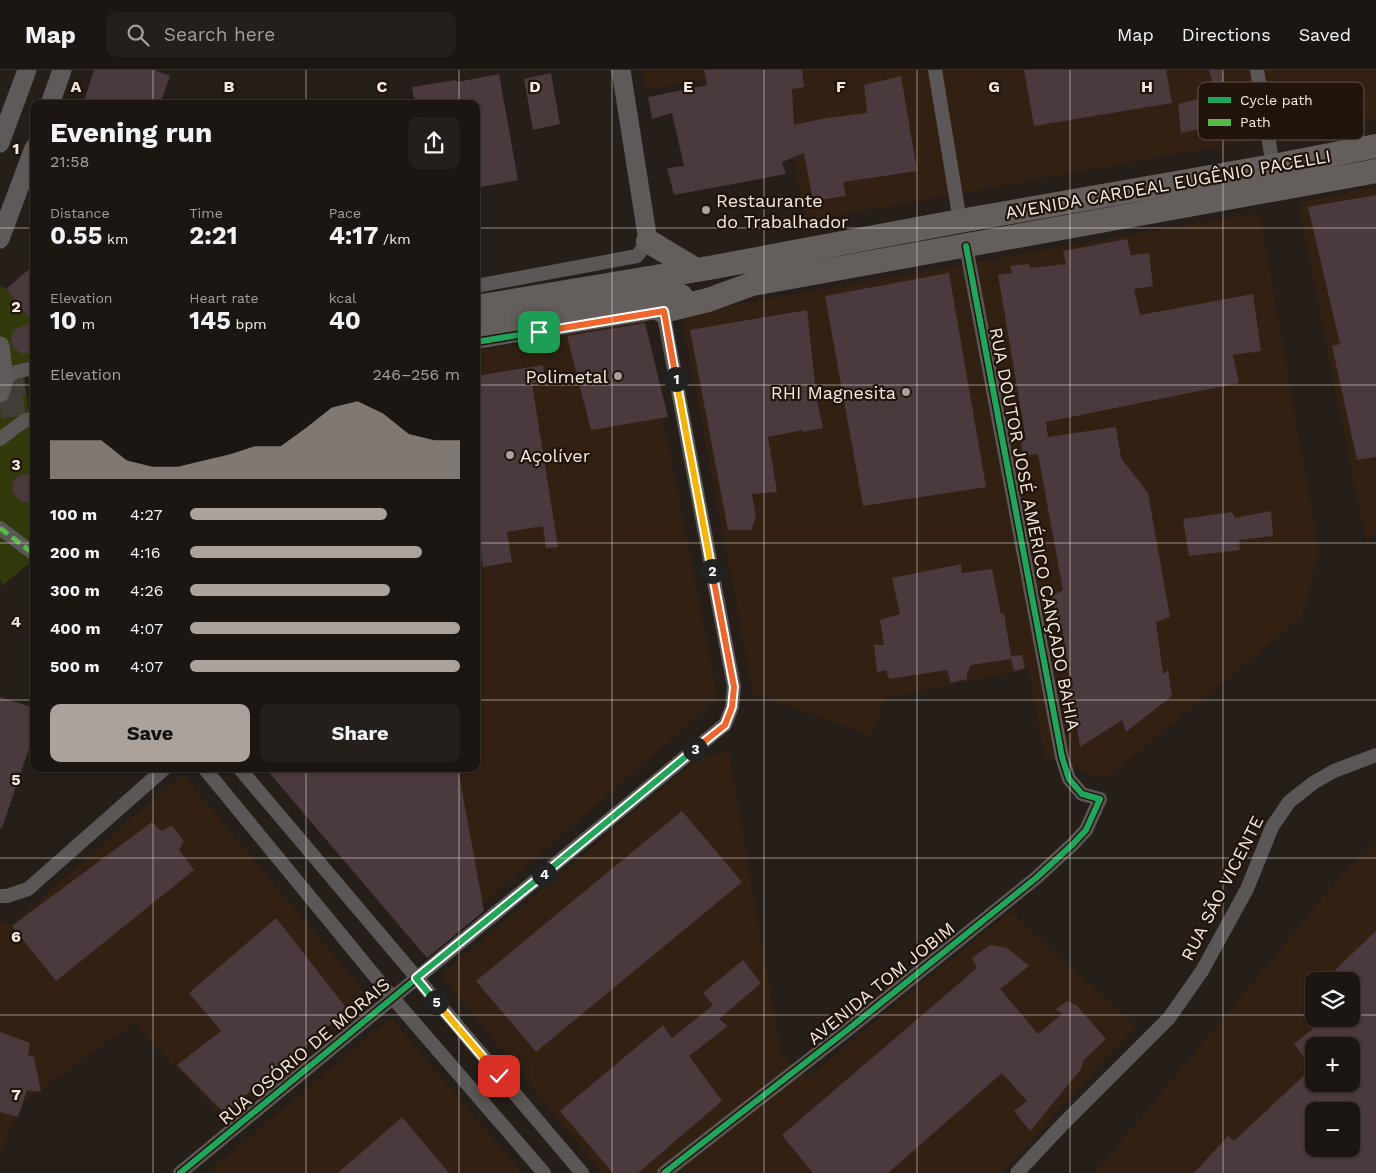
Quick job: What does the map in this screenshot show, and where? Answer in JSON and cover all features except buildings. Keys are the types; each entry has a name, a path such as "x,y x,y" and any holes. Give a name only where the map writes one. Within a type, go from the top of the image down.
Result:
{"highway":[{"name":"AVENIDA CARDEAL EUGÊNIO PACELLI","path":"696,270 1376,146"},
{"path":"480,328 752,284 1376,171"},
{"path":"648,241 696,270"},
{"path":"480,306 696,270"},
{"path":"664,311 708,300 752,284"}],"street":[{"path":"0,143 27,70"},
{"path":"51,100 62,70"},
{"path":"480,285 637,256 648,241 621,70"},
{"path":"935,70 960,221"},
{"path":"1269,140 1273,166"},
{"path":"0,240 30,159"},
{"name":"RUA DOUTOR JOSÉ AMÉRICO CANÇADO BAHIA","path":"966,246 1062,756 1069,779 1082,794 1100,799"},
{"path":"480,341 664,311"},
{"name":"RUA OSÓRIO DE MORAIS","path":"180,1173 725,725 732,707 734,687 664,311"},
{"path":"0,346 2,386"},
{"path":"2,386 15,372 30,369"},
{"path":"0,439 24,421 30,419"},
{"path":"0,528 30,551"},
{"name":"RUA SÃO VICENTE","path":"1017,1173 1169,1018 1202,971 1247,889 1272,827 1289,802 1313,783 1334,771 1376,755"},
{"path":"0,896 7,896 28,889 161,772"},
{"path":"207,772 392,997 544,1173"},
{"path":"243,772 582,1173"},
{"name":"AVENIDA TOM JOBIM","path":"664,1173 846,1031 1036,878 1086,830 1100,799"}],"shaded area":[{"path":"642,70 774,70 646,89"},
{"path":"777,70 1376,70 1376,118 1364,120 1364,82 1198,82 1198,140 1254,140 806,221"},
{"path":"1376,187 1376,533 1366,541 1299,209 1303,201"},
{"path":"1258,213 1261,220 1319,550 1303,616 1105,779 1044,757 1029,669 885,698 872,736 753,693 681,314"},
{"path":"644,321 718,698 424,955 269,772 480,772 480,350"},
{"path":"729,751 781,1053 806,1078 1010,912 1136,1026 1001,1173 602,1173 441,975 698,758"},
{"path":"182,774 364,992 224,1118 134,1023 20,1104 0,1157 0,921 12,925"},
{"path":"1376,843 1376,1173 1095,1173 1350,865"},
{"path":"391,1018 522,1173 207,1173"}],"green space":[{"path":"0,286 6,289 30,318 30,372 24,375 30,419 30,562 2,586 0,578"}],"tunnel":[{"path":"0,387 30,382"},
{"path":"0,407 30,402"}],"marked path":[{"path":"0,528 30,551"}],"cycle path":[{"path":"664,1173 846,1031 1036,878 1086,830 1100,799 1082,794 1069,779 1062,757 966,246"},
{"path":"180,1173 725,725 732,707 734,687 663,311 480,341"}],"place":[{"name":"Restaurante do Trabalhador","path":"706,210"},
{"name":"Polimetal","path":"618,376"},
{"name":"RHI Magnesita","path":"906,392"},
{"name":"Açolíver","path":"510,455"}],"route":[{"path":"499,1076 416,978 725,725 732,707 734,687 664,311 539,332"}]}
